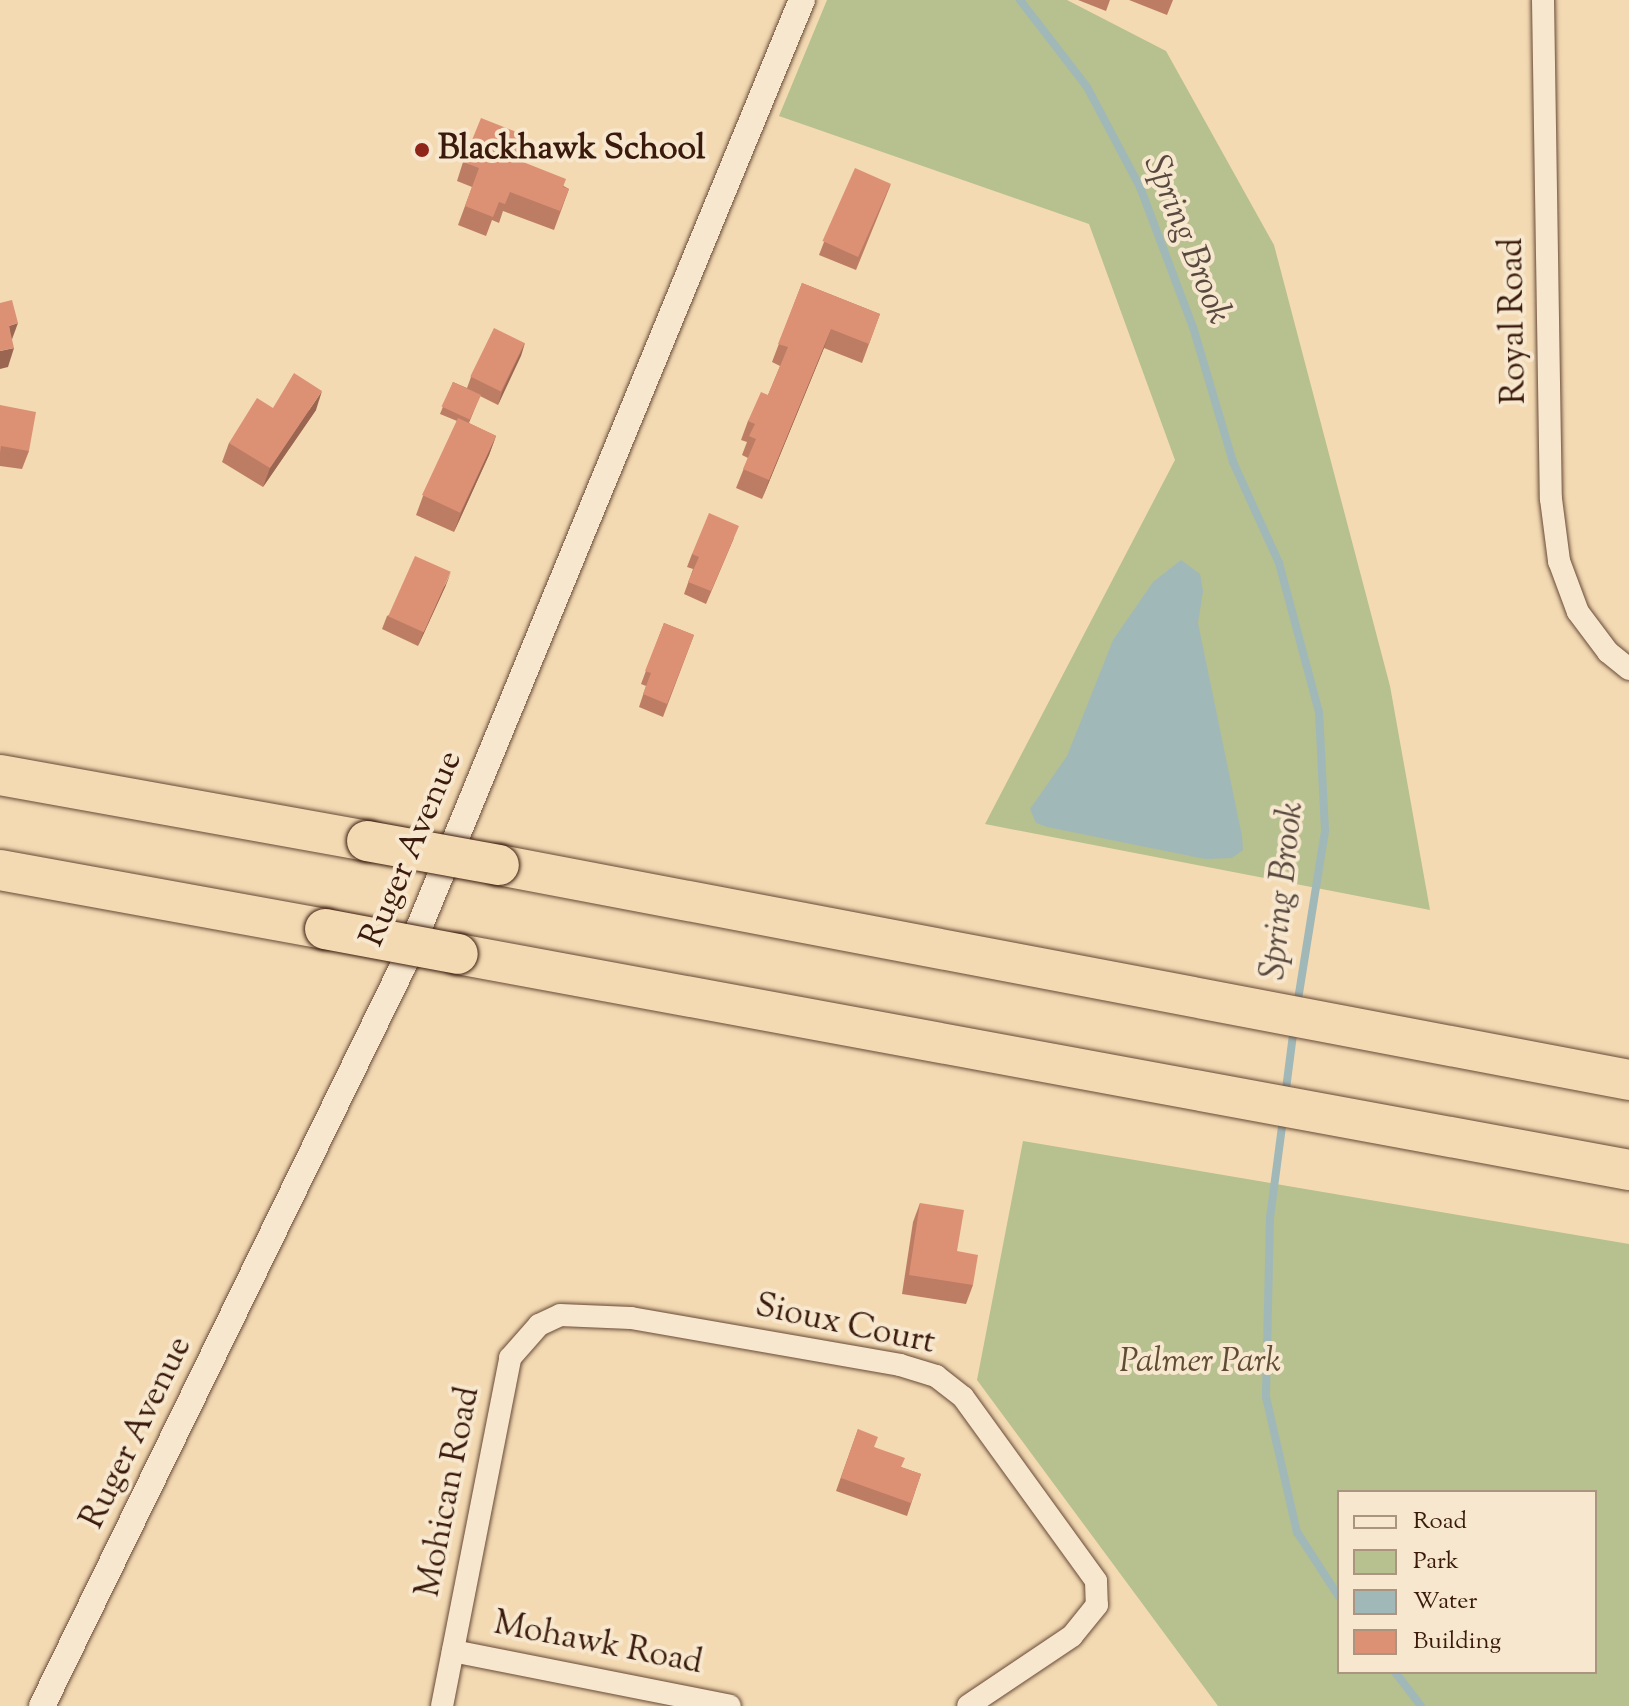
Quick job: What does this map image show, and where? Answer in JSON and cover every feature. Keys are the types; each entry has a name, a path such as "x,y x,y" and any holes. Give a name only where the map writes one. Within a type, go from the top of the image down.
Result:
{"highway":[{"path":"0,775 1200,994 1629,1080"},
{"path":"0,870 1629,1170"}],"street":[{"name":"Ruger Avenue","path":"42,1706 404,964 802,0"},
{"name":"Royal Road","path":"1543,0 1551,499 1559,561 1592,633 1629,669"},
{"name":"Sioux Court","path":"560,1315 631,1318 936,1376 963,1397 1096,1581 1097,1605 1072,1636 968,1706"},
{"name":"Mohican Road","path":"442,1706 510,1358 539,1325 560,1315"},
{"name":"Mohawk Road","path":"453,1651 730,1706"}],"green space":[{"path":"827,0 1067,0 1166,51 1274,245 1390,686 1430,910 985,824 1175,460 1089,224 779,116"},
{"name":"Palmer Park","path":"1023,1141 1629,1244 1629,1706 1218,1706 977,1380"}],"water":[{"path":"1181,560 1200,574 1203,591 1198,623 1242,836 1243,850 1232,858 1205,859 1047,827 1036,823 1030,809 1067,756 1113,640 1153,582"}],"building":[{"path":"481,118 519,133 517,139 525,142 518,160 566,179 563,187 569,189 560,211 510,192 505,204 499,202 493,217 465,206 479,168 463,162"},
{"path":"855,168 891,184 858,257 822,241"},
{"path":"802,283 880,314 869,344 831,329 769,480 743,469 756,439 749,436 755,424 748,421 761,392 768,395 788,347 778,344"},
{"path":"12,300 18,323 9,326 14,348 0,351 0,303"},
{"path":"494,328 525,343 501,391 470,377"},
{"path":"294,373 322,391 270,468 229,443 257,398 273,408"},
{"path":"453,382 481,395 470,420 442,406"},
{"path":"0,405 36,412 29,451 1,446 0,453"},
{"path":"458,418 496,436 460,513 422,495"},
{"path":"709,513 739,526 711,591 688,582 699,557 692,554"},
{"path":"415,556 451,572 424,632 388,616"},
{"path":"664,623 694,635 667,704 643,694 651,673 645,671"},
{"path":"920,1203 964,1210 957,1251 978,1255 973,1285 909,1275"},
{"path":"858,1429 878,1437 874,1447 905,1458 901,1467 921,1474 911,1503 841,1478"}],"waterway":[{"name":"Spring Brook","path":"1020,0 1087,87 1140,187 1193,327 1233,462 1279,563 1319,712 1325,831 1297,1006"},
{"name":"Spring Brook","path":"1285,1097 1294,1027"},
{"name":"Spring Brook","path":"1283,1119 1270,1218 1266,1397 1297,1532 1337,1594"},
{"name":"Spring Brook","path":"1397,1674 1421,1706"}],"place":[{"name":"Blackhawk School","path":"422,150"}]}
